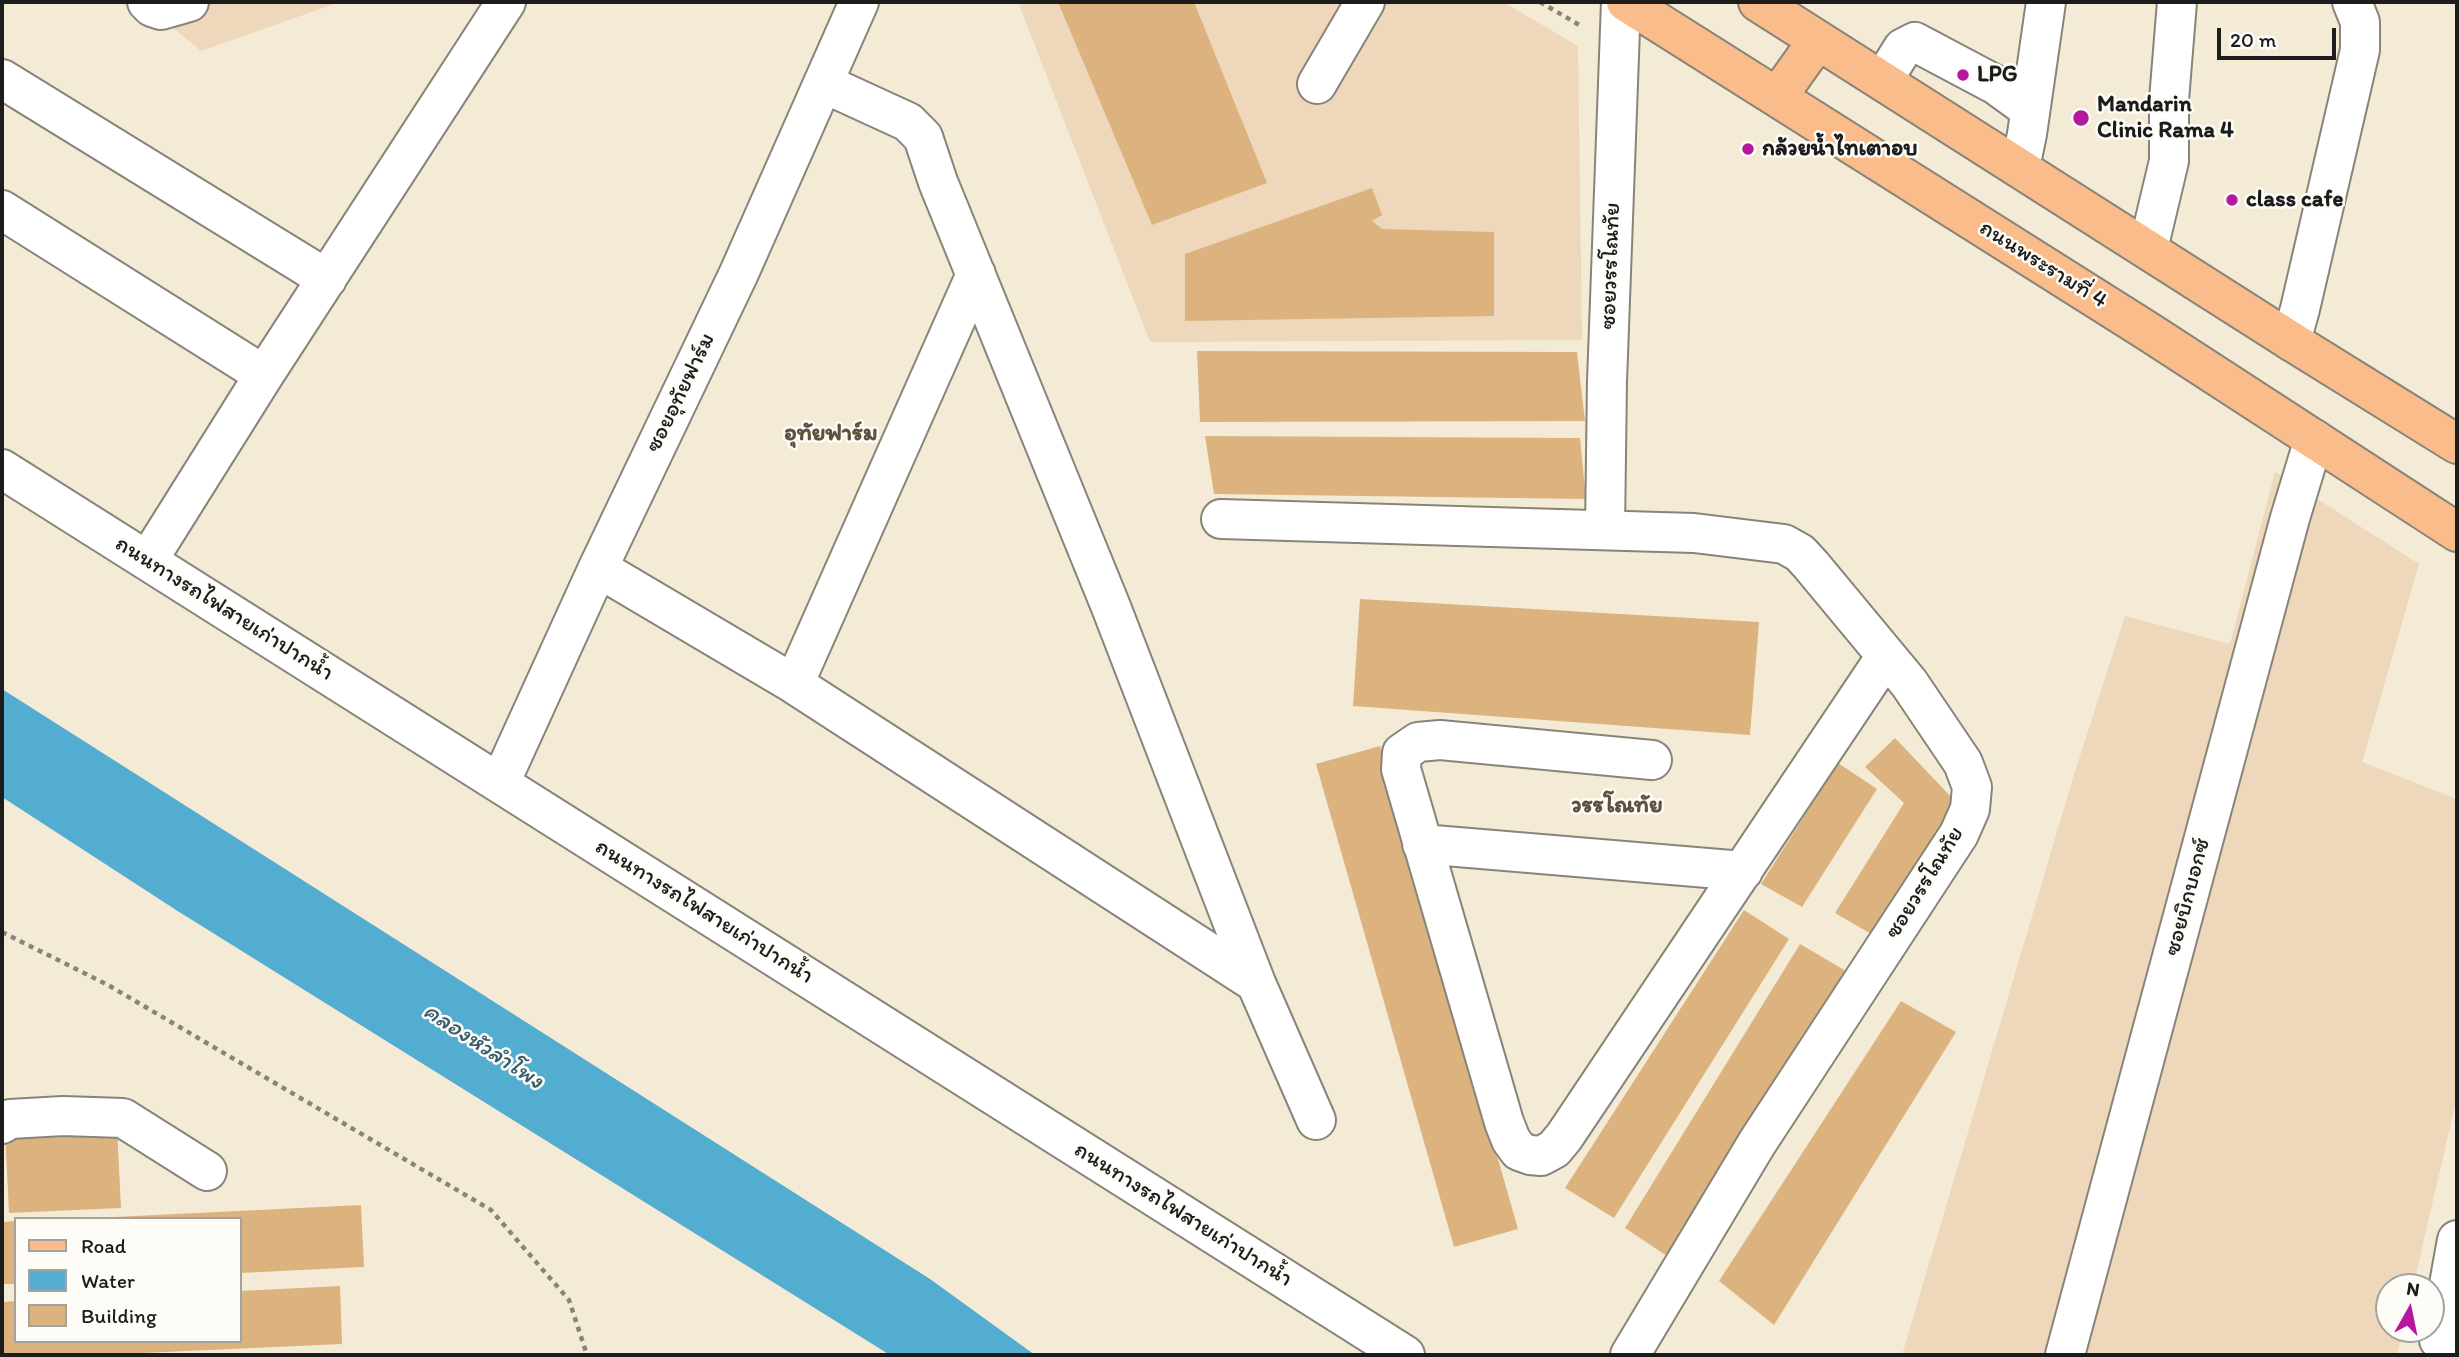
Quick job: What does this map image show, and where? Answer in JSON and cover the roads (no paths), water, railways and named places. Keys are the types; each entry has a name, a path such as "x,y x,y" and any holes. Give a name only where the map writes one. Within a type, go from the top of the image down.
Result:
{"main road":[{"name":"ถนนพระรามที่ 4","path":"1626,2 1778,96 2457,532"},
{"path":"1758,2 2457,444"},
{"path":"1778,96 1818,40"}],"street":[{"path":"146,2 161,10 189,2"},
{"path":"148,560 264,375 506,2"},
{"name":"ซอยอุทัยฟาร์ม","path":"500,783 598,568 739,273 859,2"},
{"path":"1317,84 1365,2"},
{"name":"ซอยวรรโณทัย","path":"1605,530 1607,381 1620,2"},
{"path":"2020,168 2046,2"},
{"path":"2148,249 2169,161 2169,100 2177,2"},
{"path":"2291,341 2360,50 2360,22 2352,2"},
{"path":"1883,80 1903,48 1915,42 1996,85 2029,109"},
{"path":"2,79 327,279"},
{"path":"823,83 908,122 923,137 938,182 1106,594 1256,983 1316,1120"},
{"path":"2,210 264,375"},
{"path":"794,684 975,274"},
{"name":"ซอยบิกบอกซ์","path":"2065,1355 2287,531 2315,439"},
{"name":"ถนนทางรถไฟสายเก่าปากน้ำ","path":"2,469 1405,1355"},
{"name":"ซอยวรรโณทัย","path":"1221,519 1693,533 1784,544 1800,553 1811,565 1909,683 1964,762 1972,787 1970,809 1959,834 1757,1143 1630,1355"},
{"path":"598,568 794,684 1256,983"},
{"path":"1652,760 1440,740 1418,742 1402,753 1401,769 1504,1122 1519,1151 1530,1156 1541,1156 1554,1149 1564,1137 1886,656"},
{"path":"1422,844 1743,870"},
{"path":"2,1124 10,1119 23,1118 123,1118 207,1171"},
{"path":"2457,1240 2439,1340 2457,1343"}],"water":[{"name":"คลองหัวลำโพง","path":"2,689 930,1279 1035,1355 890,1355 176,910 2,797"}],"place":[{"name":"LPG","path":"1963,75"},
{"name":"Mandarin Clinic Rama 4","path":"2081,118"},
{"name":"กล้วยน้ำไทเตาอบ","path":"1748,149"},
{"name":"class cafe","path":"2232,200"}],"district":[{"name":"อุทัยฟาร์ม","path":"831,434"},
{"name":"วรรโณทัย","path":"1617,806"}]}
